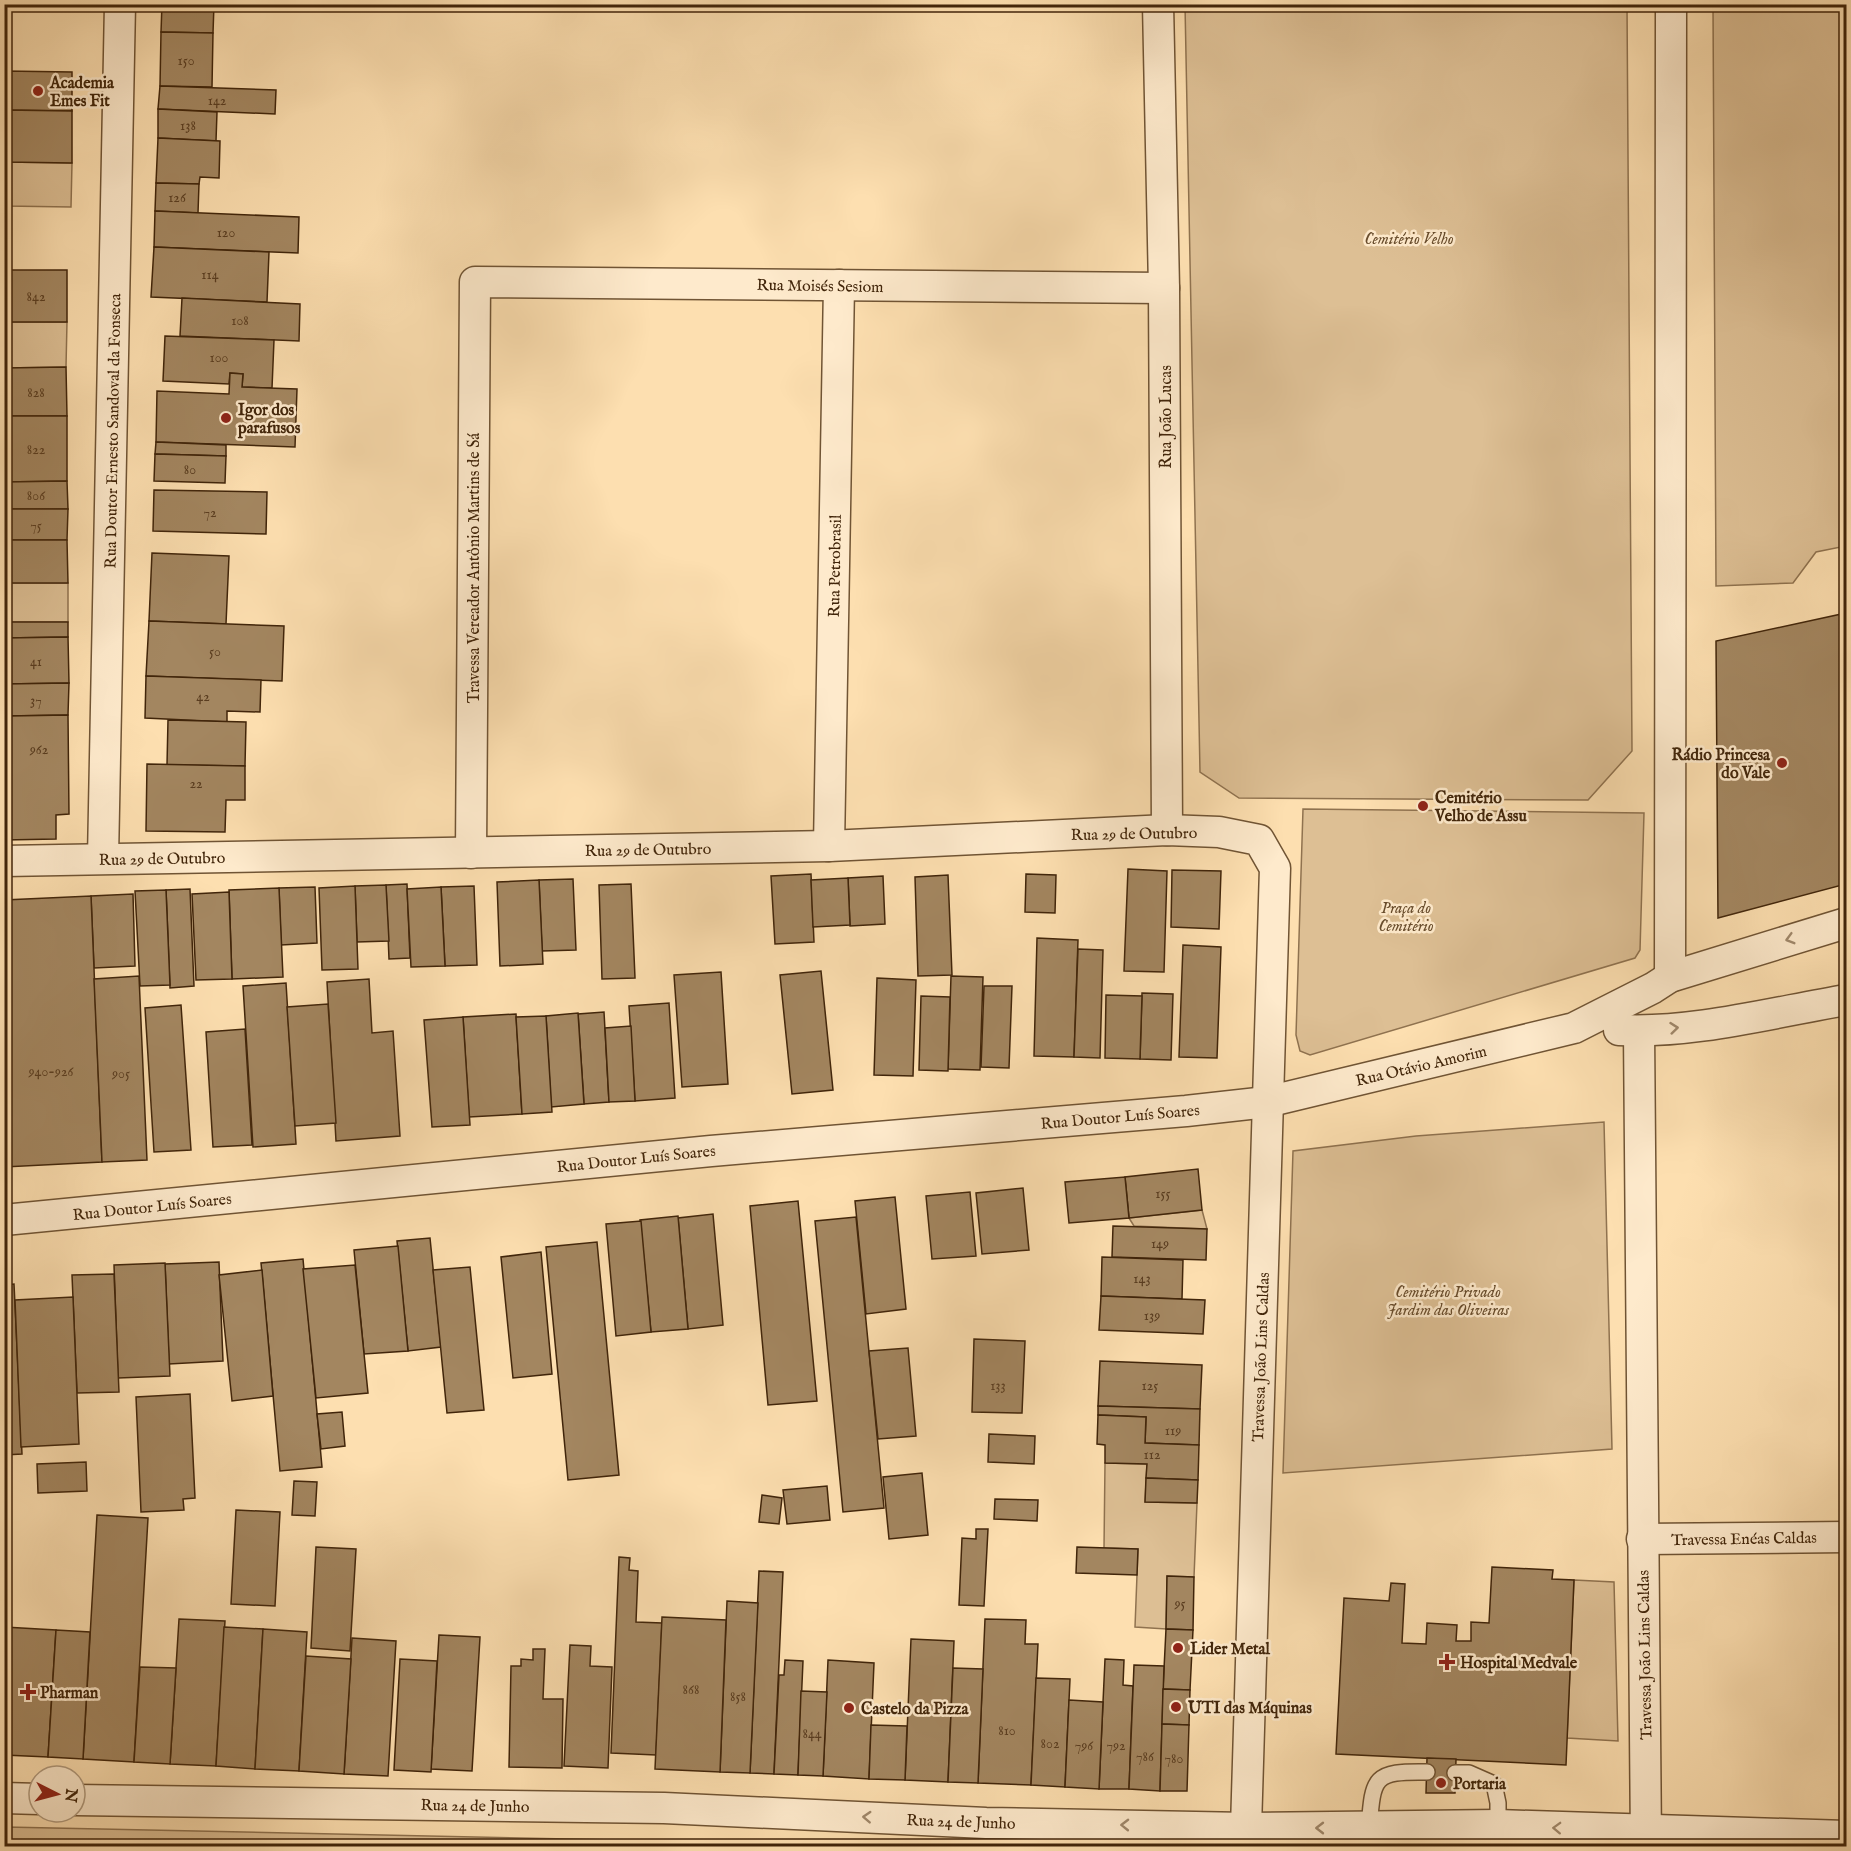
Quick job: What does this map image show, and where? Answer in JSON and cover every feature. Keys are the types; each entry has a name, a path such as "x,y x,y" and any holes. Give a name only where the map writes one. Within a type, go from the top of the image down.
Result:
{"street":[{"name":"Rua Doutor Ernesto Sandoval da Fonseca","path":"103,858 120,4"},
{"name":"Rua João Lucas","path":"1158,4 1164,288 1167,830"},
{"path":"1670,977 1671,4"},
{"name":"Rua Moisés Sesiom","path":"476,282 1164,288"},
{"name":"Travessa Vereador Antônio Martins de Sá","path":"471,853 476,282"},
{"name":"Rua Petrobrasil","path":"829,846 839,285"},
{"name":"Rua 29 de Outubro","path":"4,861 829,846 1167,830 1219,832 1259,840 1275,868"},
{"name":"Travessa João Lins Caldas","path":"1244,1837 1275,868"},
{"name":"Rua Otávio Amorim","path":"1267,1102 1574,1028 1670,977 1846,923"},
{"name":"Rua Otávio Amorim","path":"1574,1028 1639,1031 1716,1023 1846,1000"},
{"name":"Travessa João Lins Caldas","path":"1639,1031 1646,1839"},
{"name":"Rua Doutor Luís Soares","path":"4,1220 699,1152 1174,1112 1267,1102"},
{"name":"Travessa Enéas Caldas","path":"1642,1539 1846,1537"},
{"path":"4,1798 27,1799"},
{"name":"Rua 24 de Junho","path":"87,1800 664,1808 995,1822 1244,1837 1369,1828 1498,1825 1646,1839 1846,1836"},
{"path":"995,1822 1017,1835 1025,1846"}],"lane":[{"path":"1369,1828 1372,1792 1380,1778 1396,1772 1426,1772"},
{"path":"1455,1773 1469,1773 1494,1784 1498,1803 1498,1825"}],"green space":[{"name":"Cemitério Velho","path":"1185,5 1627,5 1632,751 1588,800 1239,798 1200,772"},
{"path":"1713,5 1846,5 1846,546 1816,552 1793,583 1716,586"},
{"path":"5,162 72,163 71,207 5,206"},
{"path":"4,322 67,322 66,367 5,368"},
{"path":"4,583 68,583 68,622 5,622"},
{"name":"Praça do Cemitério","path":"1303,809 1644,813 1640,950 1635,958 1310,1055 1300,1051 1296,1035"},
{"name":"Cemitério Privado Jardim das Oliveiras","path":"1604,1122 1612,1449 1283,1473 1293,1151 1416,1136"},
{"path":"1202,1210 1207,1229 1134,1226 1129,1218"},
{"path":"1105,1463 1147,1464 1145,1502 1197,1503 1194,1577 1167,1576 1166,1629 1135,1627 1138,1549 1104,1548"},
{"path":"1574,1580 1614,1582 1618,1741 1567,1738"},
{"path":"5,1827 712,1842 720,1846 5,1846"}],"building":[{"path":"162,4 214,4 213,33 161,32"},
{"path":"161,32 213,33 212,87 160,86"},
{"name":"Academia Emes Fit","path":"4,71 72,72 72,111 4,110"},
{"path":"160,86 276,90 275,114 158,109"},
{"path":"158,109 217,112 216,141 158,138"},
{"path":"4,110 72,111 72,163 4,162"},
{"path":"158,138 220,141 219,178 200,177 199,184 156,183"},
{"path":"156,183 199,184 198,213 155,211"},
{"path":"155,211 299,217 298,253 154,247"},
{"path":"154,247 269,252 267,302 151,297"},
{"path":"4,270 67,270 67,322 4,322"},
{"path":"182,298 300,304 299,341 180,336"},
{"path":"165,336 274,340 272,388 242,387 243,374 230,373 229,384 163,381"},
{"path":"66,367 67,416 4,416 4,368"},
{"name":"Igor dos parafusos","path":"230,373 243,374 242,387 297,389 295,447 156,442 157,391 229,394"},
{"path":"4,416 67,416 67,481 4,482"},
{"path":"156,442 226,445 226,456 155,454"},
{"path":"155,454 226,456 225,483 154,481"},
{"path":"67,481 68,509 4,509 4,482"},
{"path":"154,490 267,492 266,534 153,531"},
{"path":"4,509 68,509 67,540 4,540"},
{"path":"4,540 67,540 68,583 4,583"},
{"path":"152,553 229,556 226,624 149,621"},
{"name":"Rádio Princesa do Vale","path":"1846,613 1846,884 1718,918 1716,641"},
{"path":"149,621 284,626 282,681 146,676"},
{"path":"4,622 68,622 68,637 4,638"},
{"path":"68,637 69,683 4,684 4,638"},
{"path":"146,676 261,680 260,712 227,711 227,722 145,718"},
{"path":"69,683 68,715 4,716 4,684"},
{"path":"68,715 69,814 56,815 56,839 4,840 4,783 8,783 9,716"},
{"path":"168,720 246,722 245,766 167,765"},
{"path":"147,764 245,766 245,800 226,800 225,832 146,831"},
{"path":"1128,869 1167,871 1164,972 1124,971"},
{"path":"1172,870 1221,871 1219,929 1171,927"},
{"path":"811,874 814,942 775,944 771,876"},
{"path":"1026,874 1056,875 1055,913 1025,912"},
{"path":"948,875 952,975 918,976 915,877"},
{"path":"883,876 885,924 850,926 848,878"},
{"path":"848,878 850,925 813,927 811,880"},
{"path":"573,879 576,950 542,951 539,880"},
{"path":"539,880 543,964 500,966 497,882"},
{"path":"407,884 410,958 389,959 386,885"},
{"path":"631,884 635,978 602,979 599,885"},
{"path":"386,885 389,941 357,942 355,886"},
{"path":"355,886 358,969 322,970 319,888"},
{"path":"474,886 477,965 445,966 441,887"},
{"path":"315,887 317,943 281,945 279,888"},
{"path":"441,887 445,966 411,967 407,889"},
{"path":"279,888 283,977 232,979 229,890"},
{"path":"190,889 194,986 170,988 166,890"},
{"path":"166,890 170,985 140,986 135,891"},
{"path":"229,892 232,979 196,980 192,894"},
{"path":"133,894 135,966 94,968 91,896"},
{"path":"91,896 102,1162 4,1167 4,900"},
{"path":"1037,938 1078,940 1074,1057 1034,1056"},
{"path":"1183,945 1221,947 1217,1058 1179,1057"},
{"path":"1078,949 1103,950 1100,1058 1074,1057"},
{"path":"821,971 833,1090 792,1094 780,975"},
{"path":"721,972 728,1084 682,1087 674,975"},
{"path":"139,976 147,1160 102,1162 94,979"},
{"path":"951,976 983,977 980,1070 948,1069"},
{"path":"877,978 916,980 913,1076 874,1075"},
{"path":"369,979 372,1033 393,1031 400,1136 336,1141 327,982"},
{"path":"286,983 296,1144 253,1147 243,986"},
{"path":"984,986 1012,986 1009,1068 981,1067"},
{"path":"1142,993 1173,994 1171,1060 1140,1059"},
{"path":"1106,995 1142,996 1140,1059 1105,1058"},
{"path":"921,996 950,997 948,1071 919,1070"},
{"path":"669,1003 675,1098 635,1101 629,1006"},
{"path":"328,1004 336,1123 295,1126 287,1007"},
{"path":"181,1005 191,1150 154,1152 145,1008"},
{"path":"604,1012 609,1102 584,1104 578,1014"},
{"path":"578,1013 584,1104 551,1107 546,1016"},
{"path":"516,1014 522,1114 469,1117 463,1017"},
{"path":"546,1016 552,1112 522,1114 516,1017"},
{"path":"463,1017 470,1125 432,1127 424,1020"},
{"path":"631,1026 635,1101 609,1102 605,1028"},
{"path":"245,1029 252,1145 213,1147 206,1032"},
{"path":"1198,1169 1202,1210 1129,1218 1125,1177"},
{"path":"1125,1177 1129,1218 1069,1223 1065,1182"},
{"path":"1023,1188 1029,1250 982,1254 976,1193"},
{"path":"970,1192 976,1256 932,1259 926,1196"},
{"path":"895,1197 906,1309 866,1314 855,1201"},
{"path":"798,1201 817,1401 768,1405 750,1206"},
{"path":"713,1214 723,1325 688,1329 678,1218"},
{"path":"678,1216 688,1329 651,1332 640,1220"},
{"path":"856,1217 884,1508 843,1512 815,1221"},
{"path":"641,1221 651,1332 616,1336 606,1224"},
{"path":"1113,1226 1207,1229 1206,1260 1112,1257"},
{"path":"430,1238 441,1347 408,1351 397,1241"},
{"path":"597,1242 619,1475 568,1480 546,1247"},
{"path":"398,1246 408,1351 364,1354 354,1250"},
{"path":"541,1252 552,1374 513,1378 501,1257"},
{"path":"1102,1257 1183,1260 1182,1299 1101,1296"},
{"path":"303,1259 322,1467 280,1471 261,1263"},
{"path":"219,1262 223,1361 169,1364 165,1264"},
{"path":"165,1263 170,1376 118,1378 114,1265"},
{"path":"355,1265 368,1393 316,1398 303,1269"},
{"path":"470,1267 484,1410 447,1413 433,1270"},
{"path":"262,1270 273,1396 232,1401 219,1275"},
{"path":"114,1274 119,1392 77,1393 72,1275"},
{"path":"14,1284 22,1454 4,1455 4,1285"},
{"path":"1101,1296 1205,1300 1203,1334 1099,1330"},
{"path":"73,1297 79,1444 21,1447 15,1300"},
{"path":"974,1339 1025,1341 1022,1413 972,1412"},
{"path":"908,1348 916,1436 878,1439 869,1351"},
{"path":"1100,1361 1202,1365 1200,1409 1098,1406"},
{"path":"190,1394 195,1498 183,1499 184,1510 141,1512 136,1397"},
{"path":"1098,1406 1200,1409 1199,1445 1145,1443 1146,1417 1098,1415"},
{"path":"342,1412 345,1446 321,1449 317,1414"},
{"path":"1098,1415 1146,1417 1145,1443 1199,1445 1198,1480 1146,1478 1147,1464 1105,1463 1105,1445 1097,1444"},
{"path":"989,1434 1035,1436 1034,1464 988,1462"},
{"path":"86,1462 87,1491 38,1493 37,1464"},
{"path":"922,1473 928,1535 889,1539 883,1477"},
{"path":"1146,1478 1198,1480 1197,1503 1145,1502"},
{"path":"294,1481 317,1482 315,1516 292,1515"},
{"path":"827,1486 830,1520 787,1524 783,1490"},
{"path":"762,1495 782,1498 779,1524 759,1522"},
{"path":"995,1499 1038,1500 1037,1521 994,1519"},
{"path":"236,1510 280,1512 275,1606 231,1604"},
{"path":"97,1515 148,1518 134,1762 83,1759"},
{"path":"976,1529 988,1529 984,1606 959,1605 962,1538 976,1539"},
{"path":"316,1547 356,1549 350,1651 311,1648"},
{"path":"1077,1547 1138,1549 1137,1575 1076,1573"},
{"path":"619,1557 630,1558 629,1570 638,1571 636,1622 662,1623 656,1755 611,1753"},
{"path":"1492,1567 1553,1570 1552,1579 1574,1580 1566,1765 1336,1754 1344,1598 1389,1601 1391,1583 1405,1584 1402,1643 1426,1644 1427,1623 1457,1625 1456,1641 1471,1641 1471,1622 1489,1623"},
{"path":"759,1571 783,1572 774,1774 750,1773"},
{"path":"1167,1576 1194,1577 1193,1630 1166,1629"},
{"path":"727,1601 758,1603 750,1773 720,1772"},
{"path":"662,1617 726,1620 720,1772 655,1769"},
{"path":"179,1619 225,1621 216,1766 170,1764"},
{"path":"985,1619 1026,1620 1025,1644 1038,1644 1031,1785 978,1783"},
{"name":"Pharman","path":"4,1627 56,1630 48,1757 4,1755"},
{"path":"224,1627 263,1629 255,1769 216,1766"},
{"path":"263,1629 307,1632 299,1771 255,1769"},
{"name":"Lider Metal","path":"1166,1629 1193,1630 1190,1690 1163,1689"},
{"path":"56,1630 90,1632 83,1759 48,1757"},
{"path":"439,1635 480,1637 472,1771 431,1769"},
{"path":"352,1638 396,1641 388,1776 344,1774"},
{"path":"911,1639 954,1641 948,1782 905,1780"},
{"path":"570,1645 591,1646 590,1666 612,1667 608,1768 564,1766"},
{"path":"533,1649 545,1649 543,1699 563,1699 562,1768 509,1767 511,1666 521,1666 521,1659 533,1660"},
{"path":"306,1656 351,1659 344,1774 299,1771"},
{"path":"400,1659 437,1661 431,1772 394,1770"},
{"path":"1105,1659 1124,1660 1123,1685 1133,1686 1129,1789 1099,1789"},
{"path":"785,1660 803,1661 798,1775 774,1774 779,1675 784,1675"},
{"name":"Castelo da Pizza","path":"828,1660 874,1663 869,1779 823,1776"},
{"path":"1134,1665 1164,1666 1160,1791 1129,1789"},
{"path":"140,1667 176,1668 170,1764 134,1762"},
{"path":"953,1668 983,1669 978,1783 948,1782"},
{"path":"1036,1678 1070,1679 1065,1787 1031,1785"},
{"name":"UTI das Máquinas","path":"1163,1689 1190,1690 1189,1725 1162,1724"},
{"path":"801,1691 827,1692 823,1776 798,1775"},
{"path":"1069,1700 1103,1702 1099,1789 1065,1787"},
{"path":"1162,1724 1189,1725 1187,1791 1160,1791"},
{"path":"871,1725 907,1726 905,1780 869,1779"},
{"name":"Portaria","path":"1427,1758 1456,1759 1455,1793 1426,1793"},
{"path":"67,1843 125,1844 125,1846 67,1846"}],"place":[{"name":"Academia Emes Fit","path":"38,91"},
{"name":"Igor dos parafusos","path":"226,418"},
{"name":"Rádio Princesa do Vale","path":"1782,763"},
{"name":"Cemitério Velho de Assu","path":"1423,806"},
{"name":"Lider Metal","path":"1178,1648"},
{"name":"Hospital Medvale","path":"1447,1662"},
{"name":"Pharman","path":"28,1692"},
{"name":"UTI das Máquinas","path":"1176,1707"},
{"name":"Castelo da Pizza","path":"849,1708"},
{"name":"Portaria","path":"1441,1783"}]}
